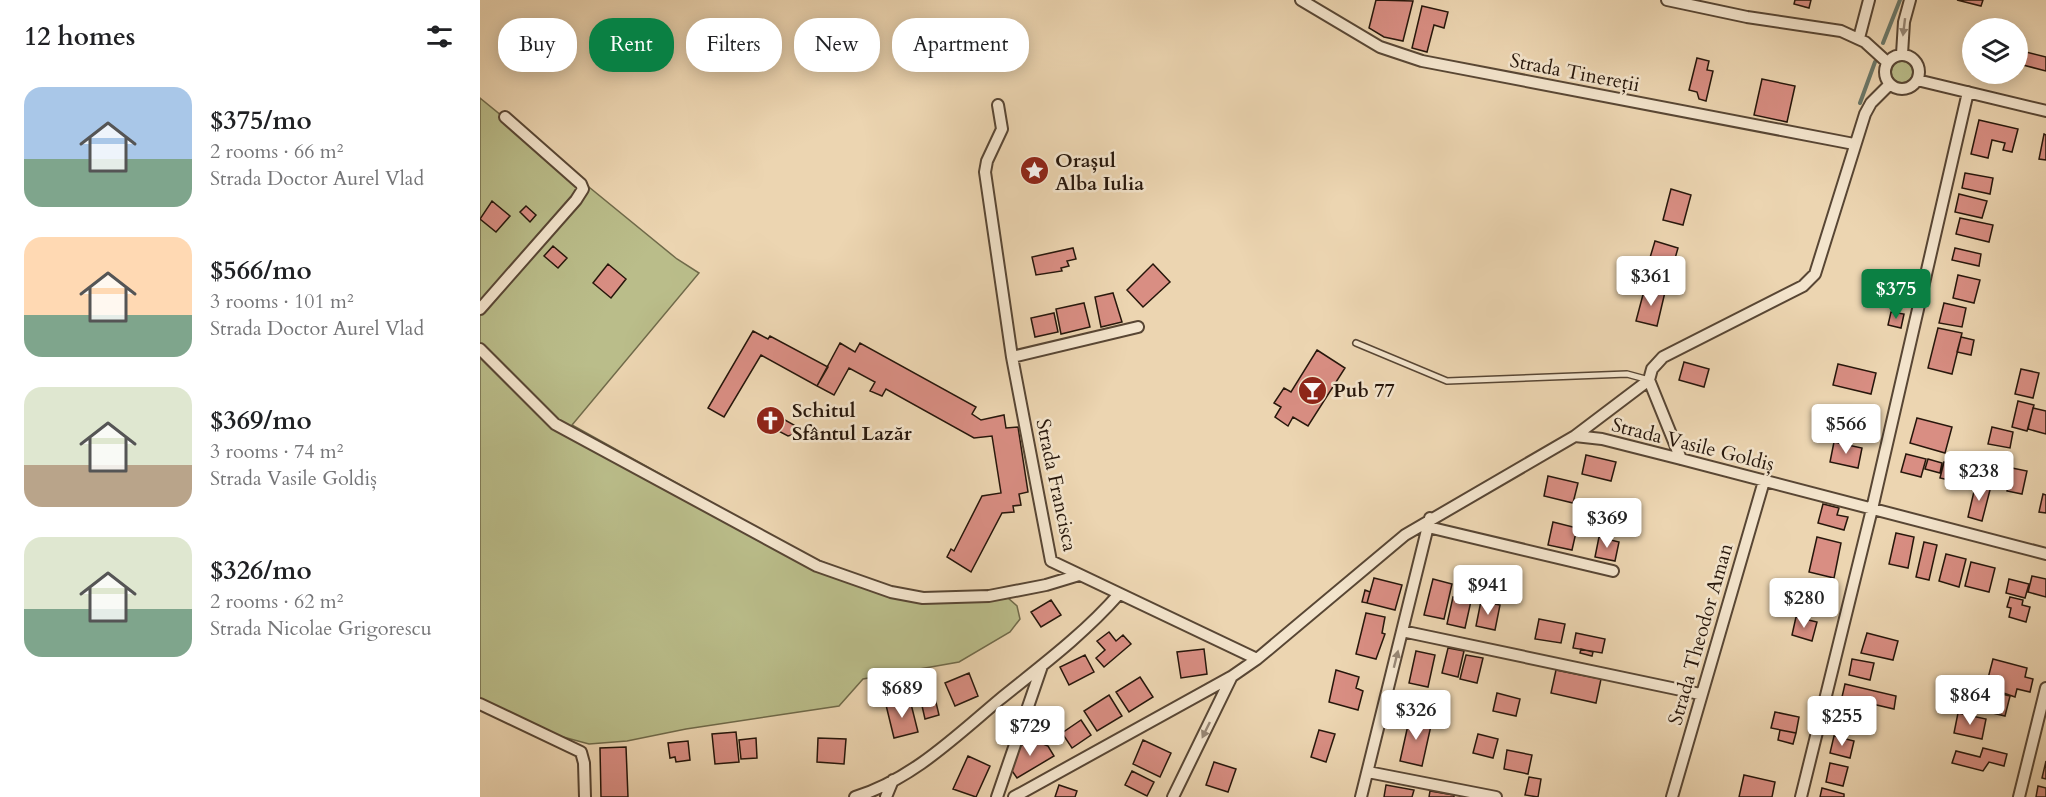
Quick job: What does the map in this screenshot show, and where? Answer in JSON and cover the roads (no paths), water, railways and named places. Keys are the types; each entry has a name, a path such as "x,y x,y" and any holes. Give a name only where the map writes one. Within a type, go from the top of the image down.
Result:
{"street":[{"name":"Strada Tinereții","path":"1300,0 1380,47 1422,61 1854,144"},
{"path":"1667,0 1709,4 1841,31 1859,38 1887,62"},
{"path":"1859,38 1869,0"},
{"path":"1902,54 1904,22 1910,0"},
{"path":"1902,54 1887,62 1884,74 1890,84 1905,89 1917,80"},
{"path":"1902,54 1917,63 1917,80"},
{"path":"1917,80 2046,111"},
{"path":"1681,459 1649,380 1652,369 1663,357 1803,286 1815,274 1854,144 1871,103 1890,84"},
{"path":"1801,797 1872,509 1968,92"},
{"path":"998,105 1002,129 987,161 985,172 1012,357 1138,327"},
{"path":"480,309 576,200 583,189 581,184 505,117"},
{"path":"480,349 555,423 817,566 891,592 923,598 1010,592 1079,575"},
{"name":"Strada Francisca","path":"1012,357 1051,561 1257,659"},
{"path":"1014,797 1231,677 1257,659 1385,550 1575,436 1649,380"},
{"name":"Strada Vasile Goldiș","path":"1575,436 1602,439 2046,554"},
{"name":"Strada Theodor Aman","path":"1672,797 1700,694 1764,481"},
{"path":"1429,523 1613,571"},
{"path":"1361,797 1429,523"},
{"path":"855,797 893,780 924,762 1079,636 1119,594"},
{"path":"1402,631 1700,694"},
{"path":"997,797 1042,666"},
{"path":"1173,797 1231,677"},
{"path":"2019,797 2046,688"},
{"path":"480,704 581,752 584,763 585,797"},
{"path":"1368,772 1496,797"},
{"path":"886,797 893,780"}],"lane":[{"path":"1356,344 1447,381 1627,374 1649,380"}],"waterway":[{"path":"1883,43 1900,0"},
{"path":"1860,103 1875,62"}],"place":[{"name":"Orașul Alba Iulia","path":"1034,171"},
{"name":"Pub 77","path":"1312,390"},
{"name":"Schitul Sfântul Lazăr","path":"771,421"}]}
